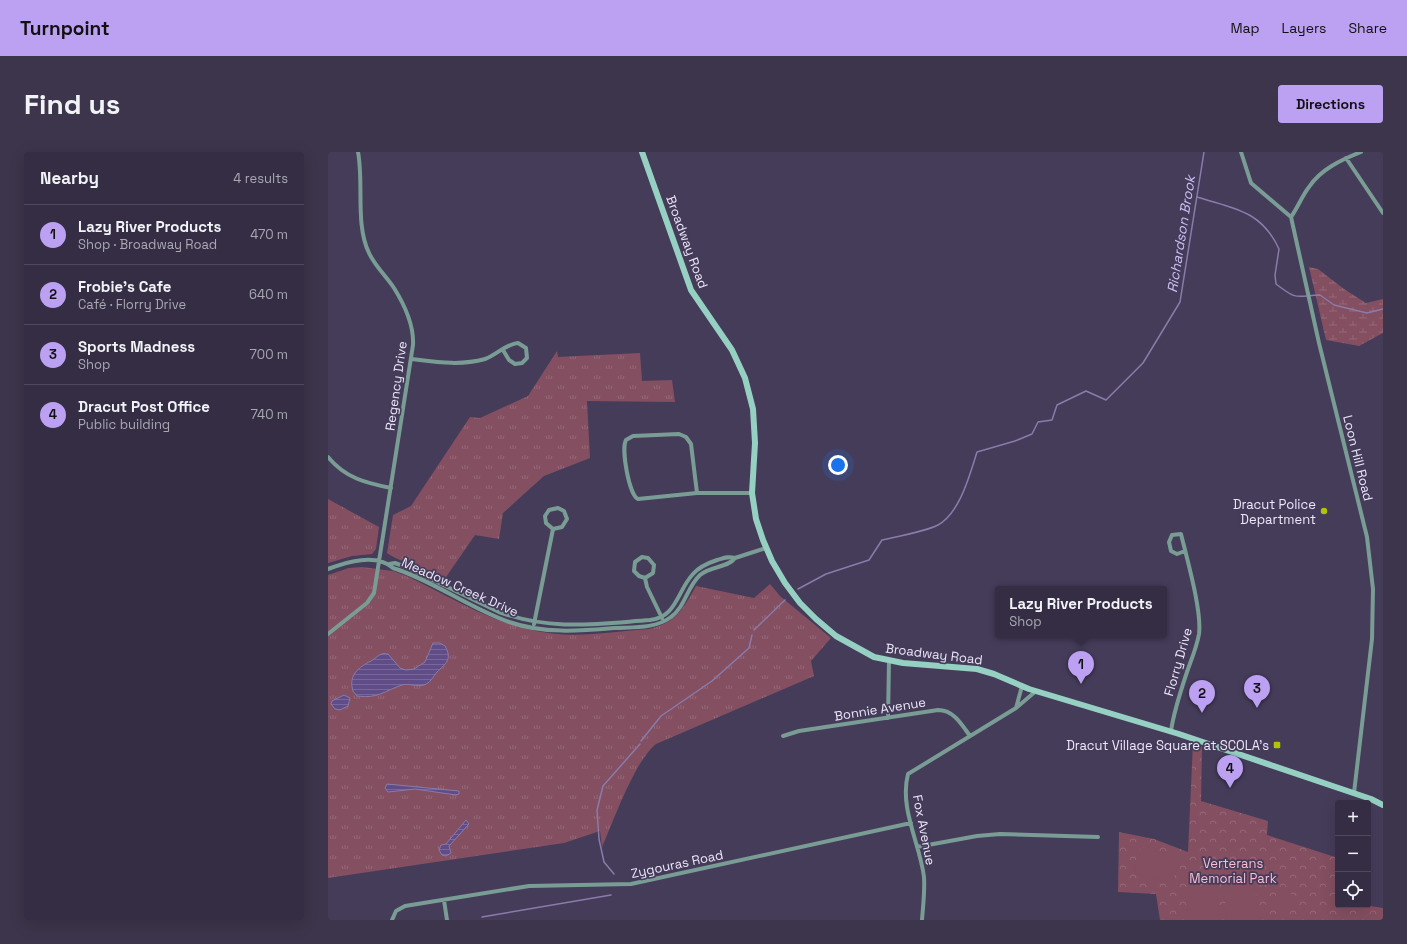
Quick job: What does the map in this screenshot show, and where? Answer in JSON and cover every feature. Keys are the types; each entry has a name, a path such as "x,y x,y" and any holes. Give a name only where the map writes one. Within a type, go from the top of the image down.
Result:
{"main road":[{"name":"Broadway Road","path":"642,152 691,290 732,350 745,378 753,416 754,442 752,493 756,518 766,548 785,583 800,603 816,619 836,636 859,650 889,661 977,669 1036,691 1171,731 1354,793 1383,805"}],"street":[{"name":"Regency Drive","path":"328,634 370,599 375,588 414,340 410,322 400,300 372,259 365,243 363,231 361,170 358,152"},
{"path":"1241,152 1251,183 1291,217 1313,182 1324,171 1346,158 1360,152"},
{"path":"1346,158 1383,213"},
{"name":"Loon Hill Road","path":"1291,217 1369,549 1372,589 1372,639 1354,793"},
{"path":"411,359 452,363 471,363 486,358 514,343 521,344 528,351 527,358 522,363 515,364 509,360 503,350"},
{"path":"697,493 691,444 686,437 679,434 633,436 626,440 623,448 631,492 635,498 642,500 697,493 752,493"},
{"path":"328,457 341,470 357,480 391,488"},
{"path":"558,508 564,511 567,520 562,527 553,529 546,523 545,516 549,510 558,508"},
{"path":"533,628 553,529"},
{"name":"Florry Drive","path":"1171,731 1173,716 1199,633 1198,616 1185,551 1181,534 1172,535 1169,542 1171,551 1177,554 1185,551"},
{"name":"Meadow Creek Drive","path":"389,564 393,568 500,618 533,628 561,631 596,630 645,627 662,619 677,611 701,574 713,568 732,562 735,558 766,548"},
{"name":"Meadow Creek Drive","path":"328,569 359,560 389,564 395,562 499,612 534,622 561,625 662,619 672,609 692,574 704,566 729,556 735,558"},
{"path":"642,557 650,559 654,567 652,573 645,578 637,575 633,569 636,560 642,557"},
{"path":"645,578 647,587 662,619"},
{"path":"683,590 688,592"},
{"path":"453,596 456,591"},
{"path":"595,624 596,630"},
{"path":"888,718 889,661"},
{"path":"1016,708 1022,686"},
{"name":"Fox Avenue","path":"922,920 924,877 911,823 905,784 908,774 1016,708 1036,691"},
{"name":"Bonnie Avenue","path":"783,736 799,731 946,710 956,717 970,736"},
{"name":"Zygouras Road","path":"392,920 396,911 402,906 536,886 631,884 911,823"},
{"path":"917,847 977,836 1000,834 1098,837"},
{"path":"444,900 447,920"}],"green space":[{"path":"1309,267 1318,269 1344,289 1366,303 1383,299 1383,333 1359,346 1326,340"},
{"path":"557,351 558,357 640,353 642,381 672,380 675,402 587,401 590,458 544,476 503,513 499,539 475,535 444,580 387,553 393,515 411,506 470,417 480,418 528,396"},
{"path":"328,499 379,527 376,549 372,554 352,556 328,563"},
{"path":"362,567 393,571 409,577 477,611 512,625 530,630 573,635 649,629 666,623 683,608 696,586 754,598 770,584 780,596 831,638 811,661 814,676 656,744 648,752 632,777 602,847 600,831 564,843 328,878 328,575 349,568"},
{"name":"Verterans Memorial Park","path":"1193,743 1202,747 1201,801 1268,821 1267,835 1335,857 1335,908 1371,908 1371,906 1383,908 1383,920 1160,920 1156,894 1118,892 1119,832 1154,839 1188,852"},
{"path":"1141,847 1179,858 1172,884 1134,873"},
{"path":"1254,880 1259,920 1227,920 1223,883"},
{"path":"1216,884 1220,920 1188,920 1185,888"},
{"path":"1281,887 1290,890 1292,902 1284,908 1273,900"}],"shaded area":[{"path":"433,643 440,643 445,646 448,658 445,664 426,684 402,685 381,694 364,697 357,696 353,691 353,676 362,666 379,655 388,654 400,668 406,670 414,669 425,662"},
{"path":"344,695 350,698 348,706 340,710 335,709 331,704 332,701"},
{"path":"387,784 459,791 459,794 456,795 415,789 388,792 385,788"},
{"path":"466,820 469,824 449,846 451,853 446,856 442,855 439,850 441,845 446,844"}],"waterway":[{"name":"Richardson Brook","path":"798,589 826,574 869,560 882,540 919,532 938,525 946,519 958,502 967,482 977,452 1015,441 1032,434 1038,422 1052,420 1057,405 1086,391 1106,400 1143,363 1180,302 1204,152"},
{"path":"1197,197 1234,208 1245,213 1264,226 1272,236 1279,249 1275,275 1276,284 1289,293 1297,296 1320,295 1334,305 1367,313 1383,309"},
{"name":"Richardson Brook","path":"754,630 785,600"},
{"name":"Richardson Brook","path":"641,741 661,716 712,681 749,648 752,635"},
{"name":"Richardson Brook","path":"614,874 604,862 599,839 597,810 603,786 640,744"},
{"name":"Richardson Brook","path":"482,917 611,895"}],"place":[{"name":"Dracut Police Department","path":"1324,511"},
{"name":"Lazy River Products","path":"1081,684"},
{"name":"Sports Madness","path":"1257,708"},
{"name":"Frobie's Cafe","path":"1202,713"},
{"name":"Dracut Village Square at SCOLA's","path":"1277,745"},
{"name":"Dracut Post Office","path":"1230,788"}]}
